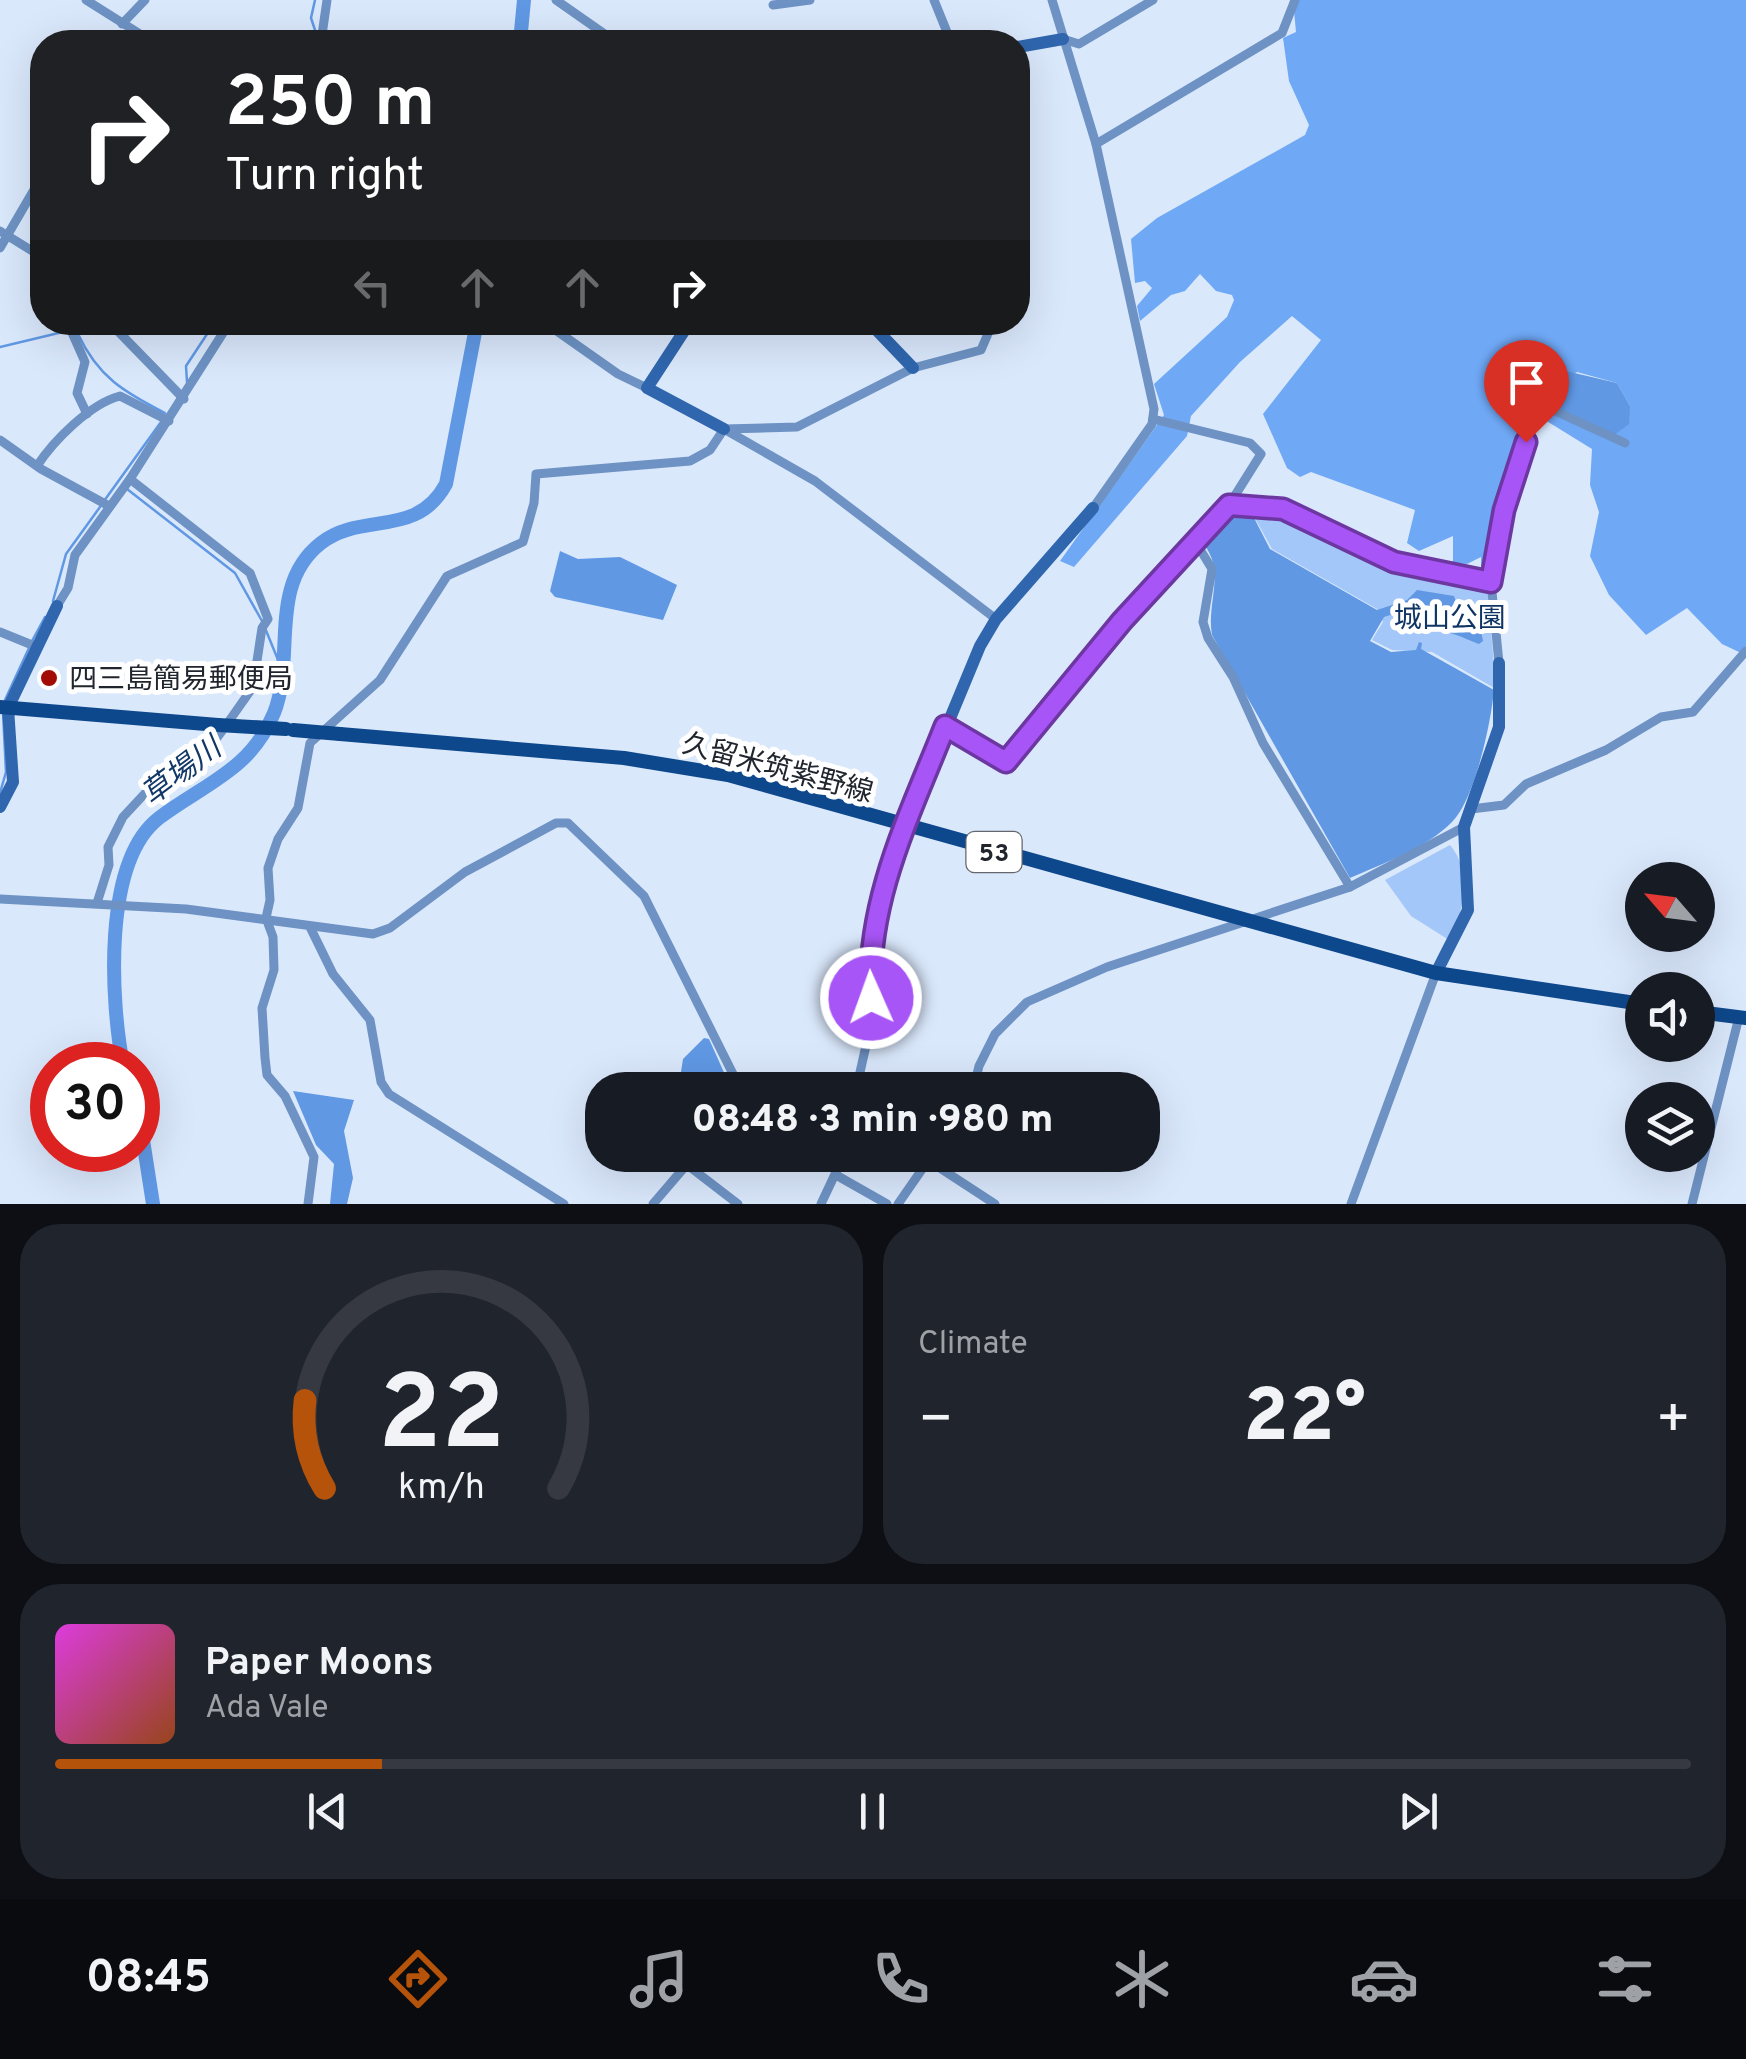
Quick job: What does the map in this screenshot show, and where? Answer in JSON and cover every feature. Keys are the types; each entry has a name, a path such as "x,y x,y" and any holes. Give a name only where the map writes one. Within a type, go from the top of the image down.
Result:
{"main road":[{"name":"久留米筑紫野線","path":"4,708 290,729 685,766 1436,974 1625,1002"},
{"path":"1715,1014 1742,1018"}],"street":[{"path":"86,0 128,30"},
{"path":"122,24 145,0"},
{"path":"323,30 327,0"},
{"path":"556,0 599,30"},
{"path":"772,5 810,0"},
{"path":"934,0 946,30"},
{"path":"860,1072 872,1019 872,928 905,827 945,726 996,619 1093,508 1153,419 1096,144 1052,0"},
{"path":"1030,45 1063,39 1079,44 1153,0"},
{"path":"1096,144 1282,33 1295,0"},
{"path":"0,248 4,233 30,194"},
{"path":"4,233 30,249"},
{"path":"72,335 85,362 77,394 88,414"},
{"path":"122,335 184,399"},
{"path":"0,807 13,782 4,708 68,588 74,555 184,399 222,335"},
{"path":"562,335 618,374 816,481 996,619"},
{"path":"648,388 682,335"},
{"path":"882,335 913,368"},
{"path":"724,429 796,427 913,368 981,350 987,335"},
{"path":"36,466 52,443 102,401 120,396 169,421"},
{"path":"1351,1204 1436,974 1468,910 1464,828 1499,727 1491,582 1504,510 1528,439 1525,402 1529,399 1625,443"},
{"path":"945,726 1006,762 1122,621 1229,505 1260,454 1258,449 1153,419"},
{"path":"308,1204 314,1157 285,1096 268,1075 262,1008 274,970 273,937 266,918 270,900 268,868 278,839 298,808 310,743 380,680 447,576 522,542 534,503 536,474 690,461 710,450 724,429"},
{"path":"0,440 36,466 109,506"},
{"path":"99,903 109,865 108,848 124,817 150,789 210,747 253,688 269,614 250,573 130,479"},
{"path":"1229,505 1283,509 1394,562 1491,582"},
{"path":"1196,541 1212,568 1203,622 1208,638 1233,676 1262,742 1350,887"},
{"path":"0,632 38,647"},
{"path":"1471,809 1504,805 1526,784 1606,750 1661,718 1693,712 1746,651"},
{"path":"0,900 136,905 266,918 363,936 390,928 465,872 556,823 568,823 644,896 732,1072"},
{"path":"977,1072 995,1034 1027,1002 1107,967 1350,887 1464,828"},
{"path":"310,928 333,974 370,1020 381,1082 388,1094 564,1204"},
{"path":"1692,1204 1742,1018"},
{"path":"652,1204 679,1172"},
{"path":"696,1172 738,1204"},
{"path":"898,1204 918,1172"},
{"path":"948,1172 991,1203"},
{"path":"821,1204 836,1174 886,1204"}],"green space":[{"name":"城山公園","path":"1278,510 1397,565 1487,585 1496,689 1432,652 1392,650 1372,640 1383,622 1377,609 1272,549 1251,511"},
{"path":"1450,845 1461,867 1463,892 1459,918 1449,940 1411,916 1385,880"}],"shaded area":[{"path":"1293,0 1746,0 1746,646 1741,653 1722,644 1687,608 1646,635 1609,595 1590,556 1599,512 1590,485 1592,449 1545,420 1522,416 1524,438 1488,575 1481,567 1481,557 1467,564 1453,563 1453,536 1419,551 1407,543 1415,510 1311,472 1300,477 1287,468 1263,414 1321,340 1292,316 1240,362 1191,416 1187,436 1074,567 1060,561 1164,415 1154,384 1227,317 1234,300 1232,295 1216,291 1200,274 1185,291 1171,295 1140,321 1137,306 1152,288 1145,281 1135,283 1131,239 1157,218 1305,135 1309,125 1289,81 1283,38 1296,32","holes":["1577,372 1617,383 1630,406 1533,397"]},
{"path":"1566,371 1617,383 1630,406 1629,424 1613,436 1532,397 1555,374"},
{"path":"1229,509 1250,510 1270,549 1377,610 1407,600 1417,590 1454,596 1461,616 1480,626 1483,641 1479,644 1439,630 1415,631 1407,619 1390,615 1384,617 1370,641 1391,652 1416,650 1422,643 1421,649 1494,690 1475,779 1452,822 1417,848 1350,878 1212,635 1215,574 1213,562 1200,540"},
{"path":"560,551 578,559 620,557 677,585 663,620 555,597 550,591"},
{"path":"704,1038 709,1039 724,1072 681,1072 683,1059"},
{"path":"293,1091 354,1100 344,1131 353,1178 347,1204 330,1204 334,1164 316,1145"}],"waterway":[{"path":"315,0 311,18 315,30"},
{"name":"草場川","path":"521,30 524,0"},
{"path":"0,347 50,335"},
{"path":"79,335 94,362 114,382 165,413"},
{"path":"187,382 186,366 206,335"},
{"name":"草場川","path":"120,1042 115,934 128,866 141,839 159,818 239,762 264,732 280,692 288,601 304,560 337,534 420,512 446,484 475,335"},
{"path":"104,501 161,422"},
{"path":"127,489 235,573 262,621"},
{"path":"53,601 66,554 100,507"},
{"path":"32,641 45,617"},
{"path":"265,628 283,672"},
{"path":"5,700 29,648"},
{"path":"0,793 6,772 3,713"},
{"name":"草場川","path":"148,1172 153,1204"}],"place":[{"name":"四三島簡易郵便局","path":"49,678"}],"route":[{"path":"871,998 869,953 877,907 945,726 1006,762 1122,621 1229,505 1283,509 1394,562 1491,582 1510,485 1526,442"}]}
